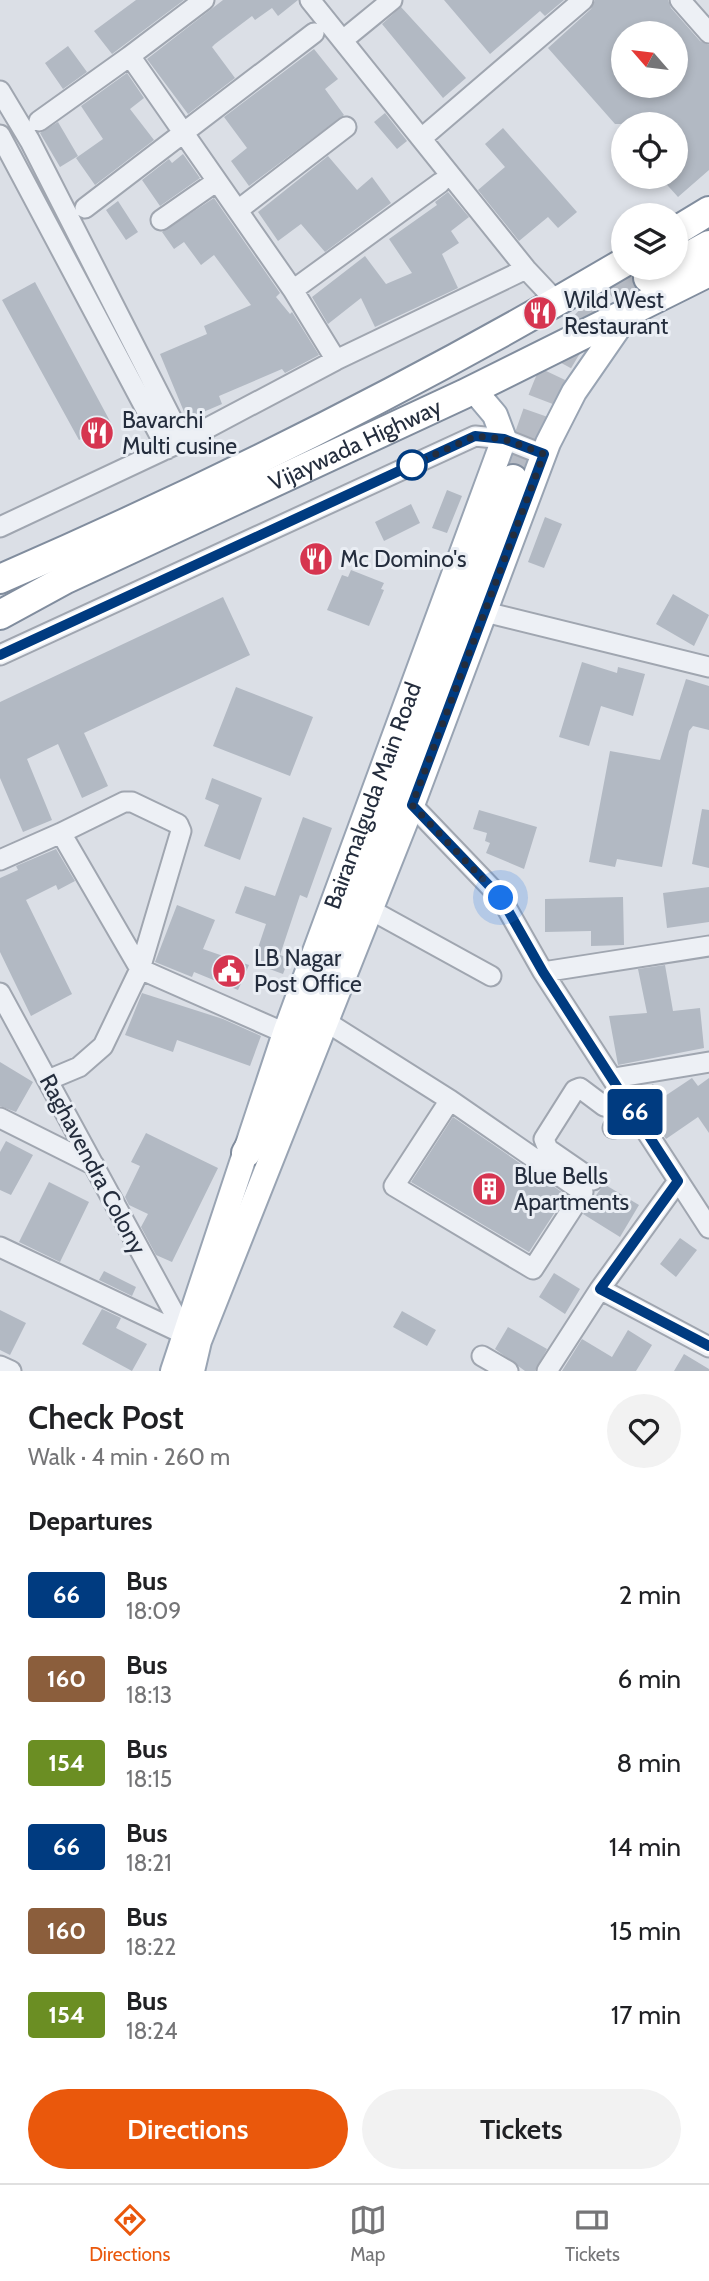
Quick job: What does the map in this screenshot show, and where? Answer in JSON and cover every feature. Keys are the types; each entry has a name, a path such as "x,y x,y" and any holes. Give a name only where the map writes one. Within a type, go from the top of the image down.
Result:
{"highway":[{"path":"688,224 709,211"},
{"path":"688,256 709,245"},
{"path":"557,302 611,270"},
{"name":"Vijaywada Highway","path":"0,615 66,579 473,389 709,272"},
{"name":"Vijaywada Highway","path":"0,579 217,482 362,408 557,302"},
{"path":"246,1153 281,1094 513,479"}],"main road":[{"path":"192,1371 200,1341 412,805 544,454 574,392 631,311"},
{"path":"473,389 495,415 504,439"},
{"name":"Bairamalguda Main Road","path":"173,1371 285,1033 504,439"}],"street":[{"path":"39,121 204,0"},
{"path":"310,0 423,137 526,269 557,302"},
{"path":"343,40 391,0"},
{"path":"423,137 583,0"},
{"path":"680,0 709,33"},
{"path":"85,208 184,135 314,33"},
{"path":"130,56 293,290 336,360"},
{"path":"3,102 30,141 175,444"},
{"path":"238,210 346,127"},
{"path":"0,135 175,444"},
{"path":"161,220 217,181"},
{"path":"293,290 440,183"},
{"path":"0,527 175,444 336,360 526,269"},
{"path":"0,655 475,436 504,439 544,454"},
{"path":"485,612 709,667"},
{"path":"0,860 61,834 124,802 132,802 178,824 181,831 140,969 103,1046 79,1067 48,1080"},
{"path":"412,805 501,898 543,972 709,1228"},
{"path":"61,834 140,969 285,1033"},
{"path":"371,909 491,976"},
{"path":"543,972 709,946"},
{"name":"Raghavendra Colony","path":"0,992 186,1335"},
{"path":"325,1021 450,1100 583,1192 533,1269 394,1186 450,1100"},
{"path":"593,1180 548,1149 544,1139 575,1090 580,1088 604,1107 619,1087 709,1062"},
{"path":"613,1128 636,1113"},
{"path":"1,1121 94,1165"},
{"path":"547,1371 600,1289 678,1181"},
{"path":"0,1247 186,1335"},
{"path":"600,1289 709,1346"},
{"path":"482,1356 508,1371"},
{"path":"0,1366 11,1371"}],"building":[{"path":"136,0 184,0 112,54 94,31"},
{"path":"223,0 298,0 278,16 272,8 255,20 252,16 212,47 235,78 188,114 147,59"},
{"path":"444,0 564,0 545,16 540,11 490,54"},
{"path":"595,0 668,0 682,21 611,21 611,98 688,98 688,27 700,41 709,45 709,170 688,188 688,112 611,112 611,119 548,48 591,9"},
{"path":"401,7 466,78 443,98 382,24"},
{"path":"68,46 87,72 63,89 45,63"},
{"path":"314,49 338,79 325,89 344,115 249,186 231,161 247,148 224,117"},
{"path":"127,73 144,98 130,109 154,140 95,185 76,158 103,139 81,106"},
{"path":"385,113 407,141 397,149 374,122"},
{"path":"58,122 78,156 60,167 40,133"},
{"path":"503,128 577,212 558,228 548,217 519,241 478,190 505,167 485,144"},
{"path":"183,154 200,178 160,206 142,180 169,159 172,163"},
{"path":"328,156 357,190 372,177 391,203 325,252 301,224 278,241 258,212"},
{"path":"671,189 687,189 678,197"},
{"path":"448,192 469,217 451,231 459,243 442,254 458,288 375,327 361,298 328,324 312,297 365,256 386,284 412,273 389,239 437,205 435,202"},
{"path":"214,198 280,293 276,297 290,314 292,312 319,355 285,373 282,369 219,396 222,404 187,419 160,354 207,334 204,326 251,305 214,255 201,265 184,242 174,249 162,232"},
{"path":"118,201 138,232 126,240 106,210"},
{"path":"35,282 111,423 79,440 2,300"},
{"path":"447,490 462,496 447,533 432,528"},
{"path":"411,504 420,523 384,541 375,522"},
{"path":"545,517 562,524 544,568 528,562"},
{"path":"351,570 384,583 381,589 384,590 369,626 327,610 342,575 348,577"},
{"path":"673,594 709,615 694,646 656,624"},
{"path":"223,597 250,655 84,733 108,786 82,798 58,744 27,759 52,820 23,832 0,778 0,702"},
{"path":"582,662 617,673 618,667 645,674 633,716 601,706 589,746 559,737"},
{"path":"686,679 709,686 709,730 693,726 689,731 662,867 617,859 615,867 589,862 610,751 660,760"},
{"path":"236,687 313,717 290,776 213,746"},
{"path":"212,778 262,798 240,860 204,846 219,805 205,799"},
{"path":"702,809 709,810 709,868 692,864"},
{"path":"479,810 537,827 524,869 486,853 490,843 485,841 487,833 473,829"},
{"path":"303,817 332,828 307,898 300,895 280,955 289,958 283,974 253,963 266,924 235,913 245,886 275,896"},
{"path":"56,849 75,881 58,890 56,885 26,900 72,994 31,1016 0,952 0,878 18,870 16,866"},
{"path":"709,887 709,922 667,928 663,893"},
{"path":"623,897 624,945 591,946 591,931 545,932 545,899"},
{"path":"177,905 215,920 203,949 249,965 238,990 194,972 192,977 155,962"},
{"path":"665,965 673,1011 700,1008 704,1048 618,1065 609,1016 647,1013 638,969"},
{"path":"142,993 223,1019 261,1036 250,1066 177,1040 173,1052 125,1035"},
{"path":"0,1062 33,1082 16,1112 0,1106"},
{"path":"692,1078 698,1086 709,1078 709,1133 698,1117 666,1139 637,1095 653,1084 662,1098"},
{"name":"Blue Bells Apartments","path":"453,1117 566,1195 529,1252 411,1182"},
{"path":"146,1133 218,1168 172,1262 156,1255 141,1227 148,1214 129,1205 125,1197 140,1166 131,1162"},
{"path":"6,1141 33,1155 11,1195 0,1190 0,1152"},
{"path":"49,1182 89,1202 60,1262 19,1242"},
{"path":"604,1184 639,1205 620,1237 583,1214"},
{"path":"680,1238 697,1250 676,1277 660,1264"},
{"path":"104,1271 136,1287 132,1296 99,1280"},
{"path":"554,1273 580,1289 565,1314 539,1297"},
{"path":"102,1309 121,1318 116,1328 147,1344 132,1371 82,1344"},
{"path":"0,1310 26,1323 10,1355 0,1350"},
{"path":"402,1311 436,1330 427,1346 393,1327"},
{"path":"508,1327 547,1349 535,1371 525,1371 495,1349"},
{"path":"628,1330 652,1345 636,1371 562,1371 582,1339 612,1357"},
{"path":"684,1354 709,1369 709,1371 674,1371"}],"tunnel":[{"path":"513,479 546,388 573,339 592,317 645,280"}],"bus line":[{"name":"66","path":"0,655 475,436 504,439 544,454 412,805 501,898 543,972 586,1034 678,1181 600,1289 709,1346"}],"place":[{"name":"Wild West Restaurant","path":"540,313"},
{"name":"Bavarchi Multi cusine","path":"97,433"},
{"name":"Mc Domino's","path":"316,559"},
{"name":"LB Nagar Post Office","path":"229,971"},
{"name":"Blue Bells Apartments","path":"489,1189"}],"route":[{"path":"412,465 401,470 475,436 504,439 544,454 412,805 501,898"}]}
